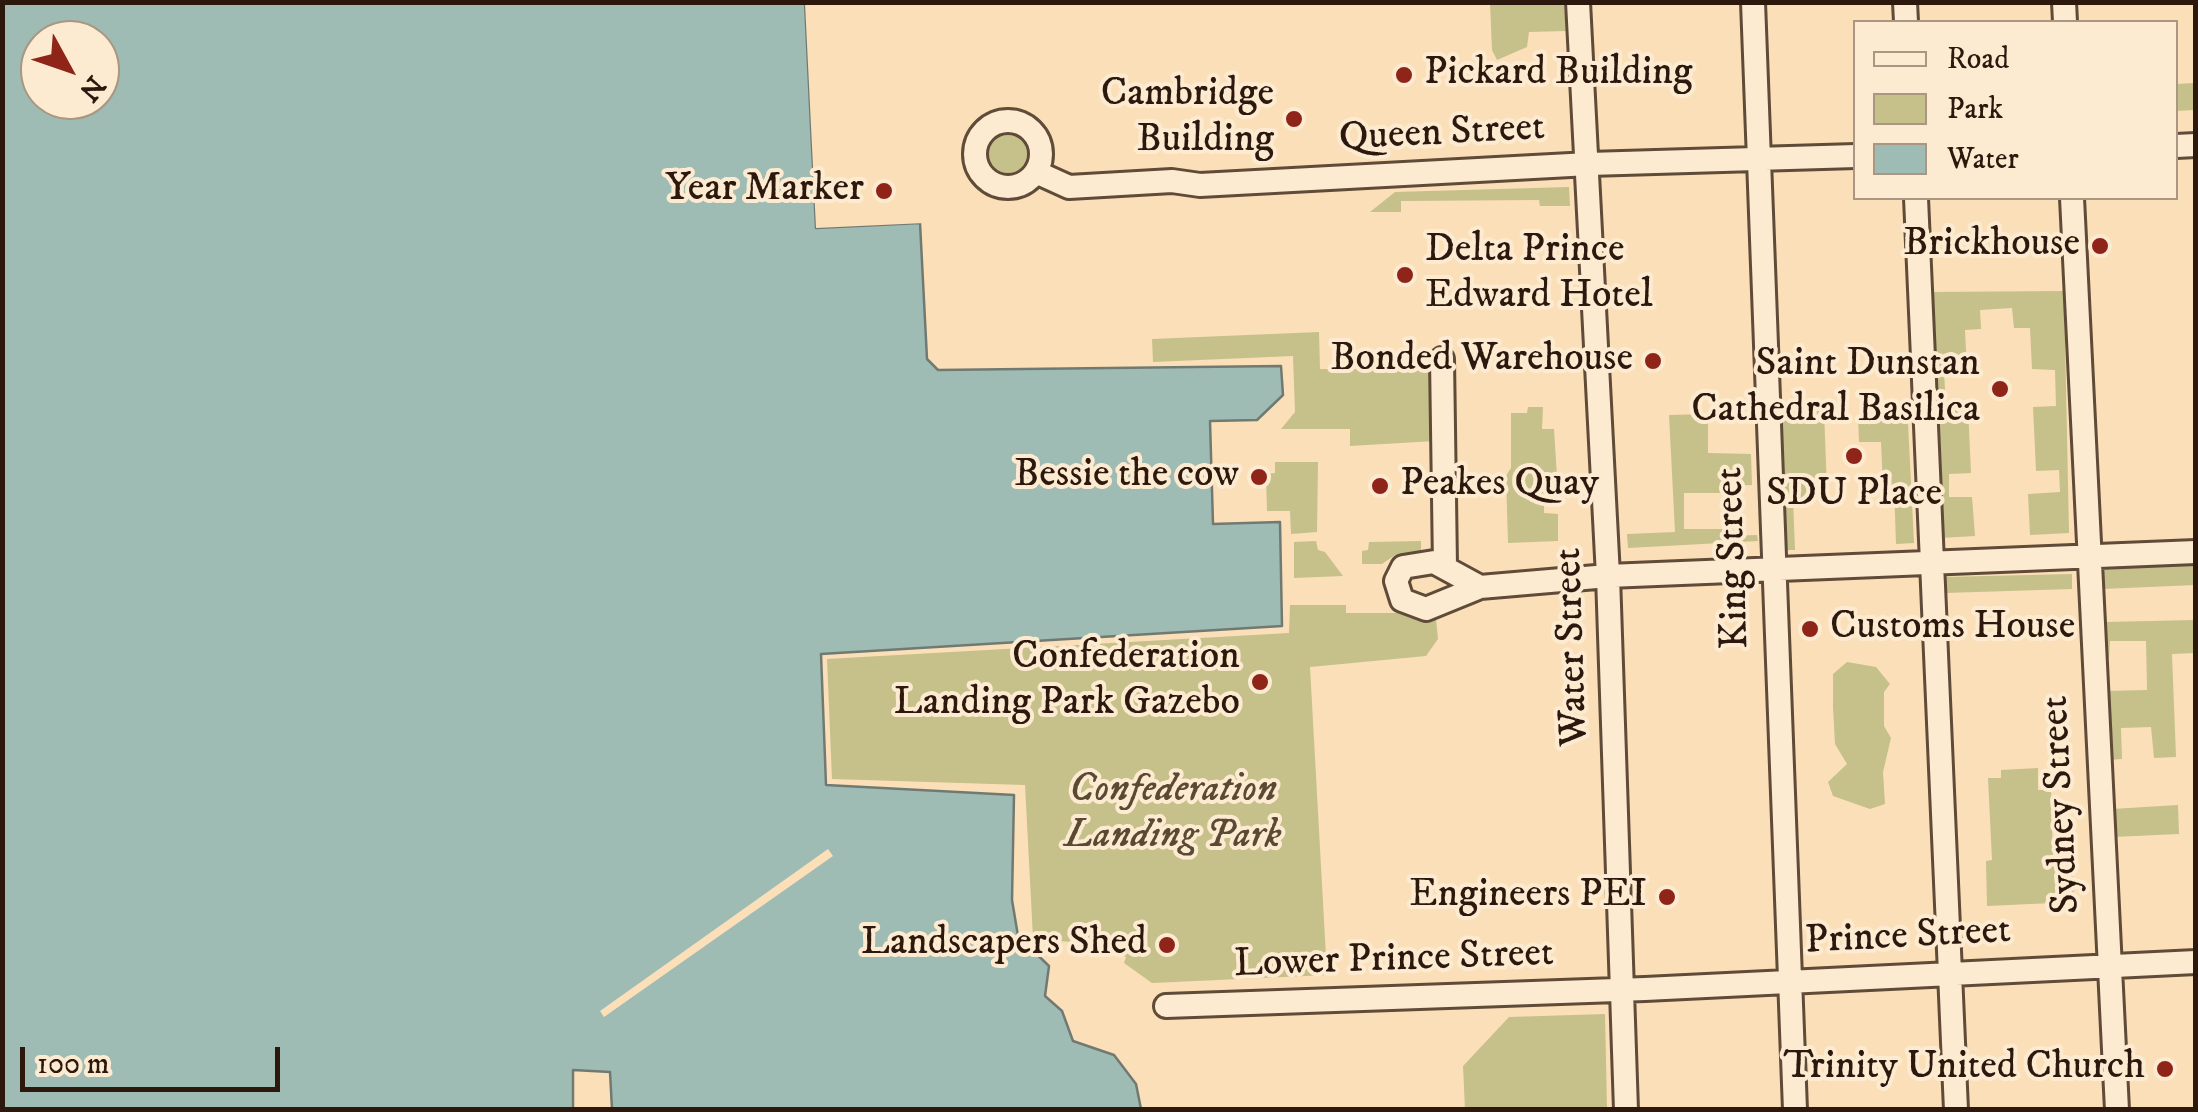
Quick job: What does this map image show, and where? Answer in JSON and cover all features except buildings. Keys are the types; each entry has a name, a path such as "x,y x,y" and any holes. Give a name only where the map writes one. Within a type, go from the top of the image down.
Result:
{"street":[{"name":"Water Street","path":"1578,2 1589,164 1626,990 1626,1110"},
{"name":"King Street","path":"1753,2 1795,1110"},
{"name":"Queen Street","path":"1036,172 1069,186 1172,181 1200,184 1589,164 1853,156"},
{"path":"1916,200 1956,1110"},
{"name":"Sydney Street","path":"2072,200 2117,1110"},
{"path":"1442,359 1445,566"},
{"path":"1480,588 1445,566 1424,561 1403,567 1396,592 1409,605 1426,609 1480,588 1608,576 2196,552"},
{"name":"Prince Street","path":"1626,990 2196,962"},
{"name":"Lower Prince Street","path":"1166,1006 1626,990"}],"green space":[{"path":"1490,3 1564,3 1566,31 1529,32 1527,47 1497,60 1492,50"},
{"path":"2195,83 2195,110 2178,111 2178,84"},
{"path":"1007,134 1021,140 1027,154 1021,168 1007,174 993,168 987,154 993,140"},
{"path":"1569,187 1570,206 1540,206 1539,200 1401,201 1401,212 1370,212 1395,192"},
{"path":"2064,291 2069,533 2030,535 2028,494 2060,492 2059,470 2036,471 2033,407 2056,406 2055,370 2032,369 2030,328 2014,328 2012,308 1980,310 1981,329 1965,330 1967,370 1944,371 1946,409 1968,408 1971,473 1949,474 1949,497 1972,497 1975,536 1940,538 1929,292"},
{"path":"1319,332 1320,369 1435,369 1435,441 1350,446 1350,429 1281,429 1295,412 1293,356 1153,362 1152,339"},
{"path":"1907,403 1914,543 1896,544 1894,487 1883,487 1881,442 1859,442 1858,415 1873,414 1873,405"},
{"path":"1528,407 1543,407 1542,429 1554,429 1558,493 1544,494 1544,513 1558,514 1558,541 1508,543 1506,476 1511,468 1511,413 1527,413"},
{"path":"1779,411 1824,411 1827,489 1816,490 1816,497 1793,499 1795,550 1787,550"},
{"path":"1708,414 1708,453 1751,454 1752,485 1722,486 1723,493 1684,493 1684,529 1723,529 1724,536 1757,535 1758,541 1628,548 1627,534 1675,532 1669,415"},
{"path":"1275,462 1318,462 1317,532 1291,534 1290,511 1267,511 1266,474 1275,473"},
{"path":"1316,541 1318,550 1325,552 1343,576 1294,578 1294,542"},
{"path":"1421,541 1421,553 1395,555 1382,564 1362,564 1362,551 1368,550 1369,542"},
{"path":"2195,556 2195,585 2103,589 2105,622 2195,620 2195,653 2172,654 2176,757 2154,758 2151,727 2121,728 2122,759 2109,760 2104,691 2147,690 2146,641 2110,641 2109,658 2103,658 2099,590 2103,588 2102,573 2110,563"},
{"path":"2072,574 2072,589 1945,593 1944,577"},
{"name":"Confederation Landing Park","path":"1290,605 1346,605 1346,613 1410,613 1436,619 1438,639 1426,656 1310,667 1327,975 1152,983 1124,963 1126,957 1103,947 1099,954 1070,942 1033,938 1025,785 832,779 827,659 1289,633"},
{"path":"1847,662 1876,667 1890,684 1884,692 1884,726 1891,738 1883,772 1885,804 1870,809 1833,796 1828,782 1847,764 1835,744 1833,674"},
{"path":"2038,768 2038,790 2051,790 2053,855 2072,854 2074,902 1987,906 1986,861 1992,860 1988,778 2001,778 2001,770"},
{"path":"2178,805 2179,834 2113,837 2112,809"},
{"path":"1605,1014 1607,1109 1465,1109 1463,1066 1509,1017"}],"water":[{"path":"2,3 805,3 816,228 920,223 927,359 938,370 1281,366 1283,395 1257,420 1210,421 1213,524 1280,522 1282,626 821,654 826,785 1014,795 1012,900 1018,936 1049,966 1045,996 1062,1011 1073,1041 1114,1055 1136,1084 1141,1109 612,1109 610,1072 573,1070 573,1109 3,1109"}],"pier":[{"path":"810,2 821,223 915,218 925,223 816,228 805,3"},
{"path":"828,849 833,856 604,1017 600,1011"}],"place":[{"name":"Pickard Building","path":"1404,75"},
{"name":"Cambridge Building","path":"1294,119"},
{"name":"Year Marker","path":"884,191"},
{"name":"Brickhouse","path":"2100,246"},
{"name":"Delta Prince Edward Hotel","path":"1405,275"},
{"name":"Bonded Warehouse","path":"1653,361"},
{"name":"Saint Dunstan Cathedral Basilica","path":"2000,389"},
{"name":"SDU Place","path":"1854,456"},
{"name":"Bessie the cow","path":"1259,477"},
{"name":"Peakes Quay","path":"1380,486"},
{"name":"Customs House","path":"1810,629"},
{"name":"Confederation Landing Park Gazebo","path":"1260,682"},
{"name":"Engineers PEI","path":"1667,897"},
{"name":"Landscapers Shed","path":"1167,945"},
{"name":"Trinity United Church","path":"2165,1069"}]}
